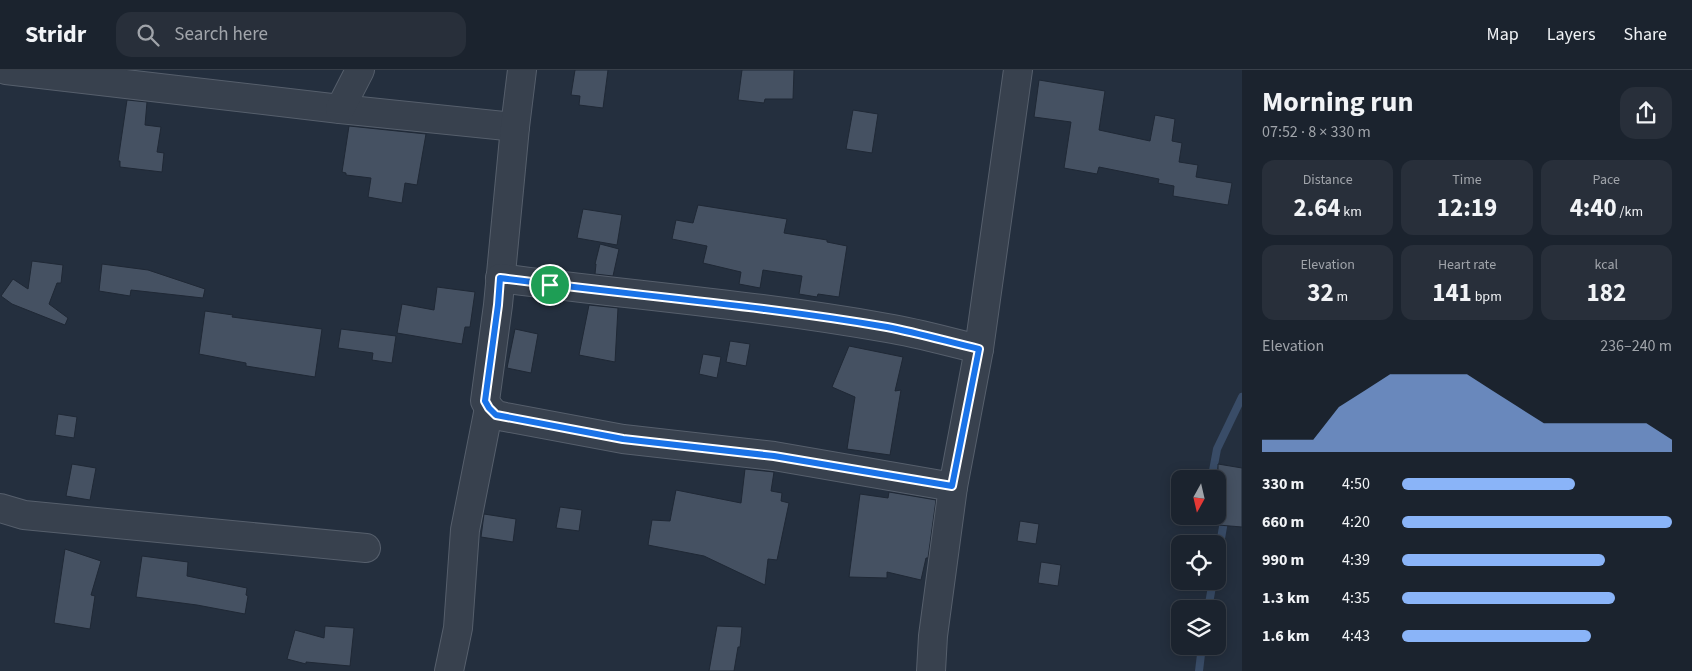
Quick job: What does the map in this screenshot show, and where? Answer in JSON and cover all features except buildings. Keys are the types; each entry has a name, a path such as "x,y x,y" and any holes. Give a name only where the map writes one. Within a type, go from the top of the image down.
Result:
{"street":[{"path":"6,70 340,109 515,127"},
{"path":"340,109 360,70"},
{"path":"522,70 498,305 485,401 496,415 623,439 774,456 952,486"},
{"path":"931,671 933,636 952,486 979,349 1018,70"},
{"path":"500,278 601,292 731,304 889,328 979,349"},
{"path":"449,671 458,628 465,530 489,408"},
{"path":"0,508 24,515 366,548"}],"waterway":[{"path":"1213,470 1217,449 1242,397"},
{"path":"1222,535 1223,525"},
{"path":"1210,600 1211,590"},
{"path":"1199,671 1201,655"}],"route":[{"path":"500,278 550,285 601,292 731,304 889,328 979,349 952,486 774,456 623,439 496,415 485,401 500,278"}]}
